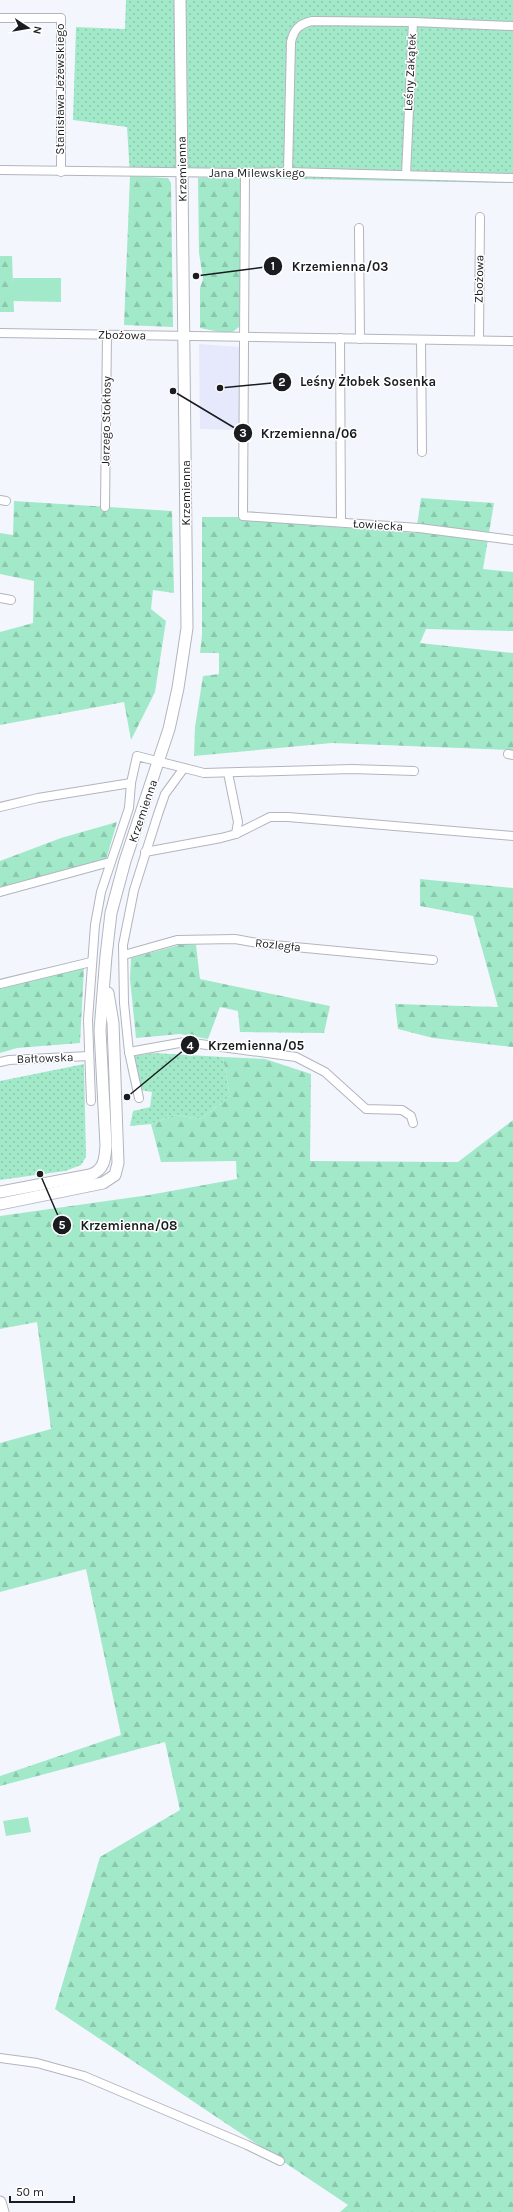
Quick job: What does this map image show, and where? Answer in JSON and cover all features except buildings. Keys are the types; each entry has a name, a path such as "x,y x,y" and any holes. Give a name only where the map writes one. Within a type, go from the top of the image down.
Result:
{"main road":[{"name":"Krzemienna","path":"0,1192 90,1175 101,1168 106,1146 100,1030 111,913 126,861 160,760 178,688 187,628 180,0"},
{"name":"Krzemienna","path":"0,1204 103,1183 115,1175 118,1163 113,1023 105,974"},
{"path":"0,2202 3,2212"}],"street":[{"name":"Stanisława Jeżewskiego","path":"0,18 61,18 61,172"},
{"path":"288,172 291,42 294,32 305,23 312,21 413,22"},
{"name":"Leśny Zakątek","path":"406,174 413,22 513,26"},
{"name":"Jana Milewskiego","path":"0,170 61,172 288,172 513,178"},
{"path":"244,337 245,173"},
{"name":"Zbożowa","path":"479,340 480,217"},
{"path":"359,228 360,339"},
{"name":"Zbożowa","path":"0,333 513,341"},
{"name":"Jerzego Stokłosy","path":"104,507 107,335"},
{"name":"Łowiecka","path":"244,337 243,516 419,528 513,540"},
{"path":"340,338 341,522"},
{"path":"421,340 422,452"},
{"path":"0,598 11,600"},
{"path":"91,1101 88,1020 91,962 98,905 110,862 128,808 131,783 137,756 160,760 204,773 352,769 414,771"},
{"path":"138,1098 129,1052 124,1004 123,945 127,921 145,852 165,794 184,768"},
{"path":"228,773 238,822 236,834"},
{"path":"0,807 38,798 131,783"},
{"path":"145,852 236,834 270,817 288,817 513,836"},
{"path":"0,892 110,862"},
{"name":"Rozległa","path":"124,955 177,940 235,939 263,944 433,960"},
{"path":"0,984 91,962"},
{"path":"129,1052 185,1042 296,1057 325,1072 366,1109 375,1111 402,1110 411,1116 413,1123"},
{"name":"Bałtowska","path":"0,1062 10,1060 89,1056"},
{"path":"0,2058 36,2063 84,2076 247,2145 280,2161"}],"shaded area":[{"path":"199,344 240,347 241,430 200,429"}],"green space":[{"path":"126,0 513,0 513,183 130,176 127,127 73,120 76,27 125,29"},
{"path":"130,176 168,178 171,183 173,327 124,325"},
{"path":"243,177 239,327 230,334 200,328 200,288 203,279 199,253 198,178"},
{"path":"0,256 12,256 14,312 0,312"},
{"path":"13,278 61,278 61,302 13,301"},
{"path":"421,498 494,503 483,569 513,572 513,631 426,629 420,643 513,653 513,750 332,743 194,756 195,727 203,676 219,674 219,653 200,653 202,635 202,517 240,517 240,520 416,533"},
{"path":"14,501 172,511 174,593 153,590 151,609 166,621 155,692 131,740 124,702 0,725 0,632 33,623 34,581 0,574 0,533 13,535"},
{"path":"117,822 106,860 0,890 0,861 61,838"},
{"path":"420,879 513,888 513,1047 433,1038 398,1029 395,1004 498,1007 473,916 420,906"},
{"path":"183,944 196,945 200,979 330,1006 324,1033 240,1032 238,1011 220,1007 208,1039 180,1034 136,1038 130,979 131,958"},
{"path":"82,966 84,968 80,1043 17,1048 0,1053 0,989"},
{"path":"154,1053 223,1057 230,1096 201,1119 175,1115 151,1124 130,1126 133,1111 150,1107 152,1092 141,1090 133,1056"},
{"path":"223,1057 265,1059 311,1074 310,1161 458,1162 513,1120 513,2212 340,2212 348,2205 55,2009 100,1857 180,1810 165,1742 0,1786 0,1776 121,1735 86,1569 0,1592 0,1443 51,1429 37,1322 0,1329 0,1216 149,1195 237,1179 236,1161 161,1162 151,1124 175,1115 201,1119 230,1096"},
{"path":"84,1064 86,1157 81,1165 65,1171 0,1180 0,1081"},
{"path":"28,1817 31,1832 6,1836 3,1821"}],"place":[{"name":"Krzemienna/03","path":"196,276"},
{"name":"Leśny Żłobek Sosenka","path":"220,388"},
{"name":"Krzemienna/06","path":"173,391"},
{"name":"Krzemienna/05","path":"127,1097"},
{"name":"Krzemienna/08","path":"40,1174"}]}
